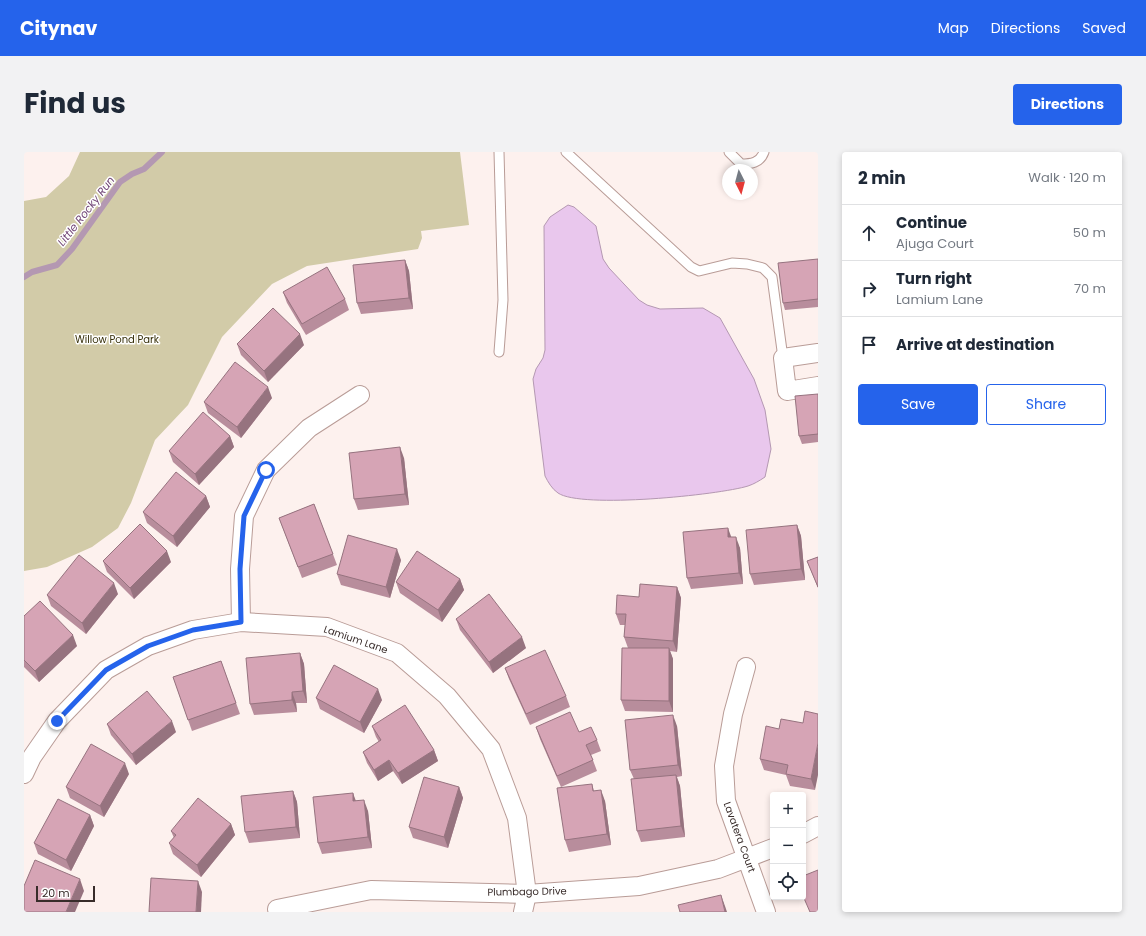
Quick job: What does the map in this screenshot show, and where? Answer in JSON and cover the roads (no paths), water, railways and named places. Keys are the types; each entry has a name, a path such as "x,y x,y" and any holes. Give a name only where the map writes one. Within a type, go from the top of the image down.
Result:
{"street":[{"path":"818,352 783,358 786,391 818,386"},
{"path":"241,622 240,569 244,516 266,470 309,428 360,395"},
{"name":"Lamium Lane","path":"24,774 28,754 57,721 106,670 148,646 193,630 241,622 327,627 397,653 447,696 491,749 517,818 527,894 523,912"},
{"name":"Lavatera Court","path":"746,667 733,714 724,766 726,801 748,858 766,912"},
{"path":"806,832 818,826"},
{"name":"Plumbago Drive","path":"277,909 371,890 527,894 639,886 718,869 770,849"}],"lane":[{"path":"499,152 503,300 500,352"},
{"path":"566,152 690,267 699,271 732,264 747,264 763,268 772,277 783,358"},
{"path":"729,152 741,164 753,164 762,157 764,152"}],"waterway":[{"name":"Little Rocky Run","path":"24,277 32,272 57,265 72,249 120,182 132,174 144,169 162,152"}],"park label":[{"name":"Willow Pond Park","path":"117,339"}]}
